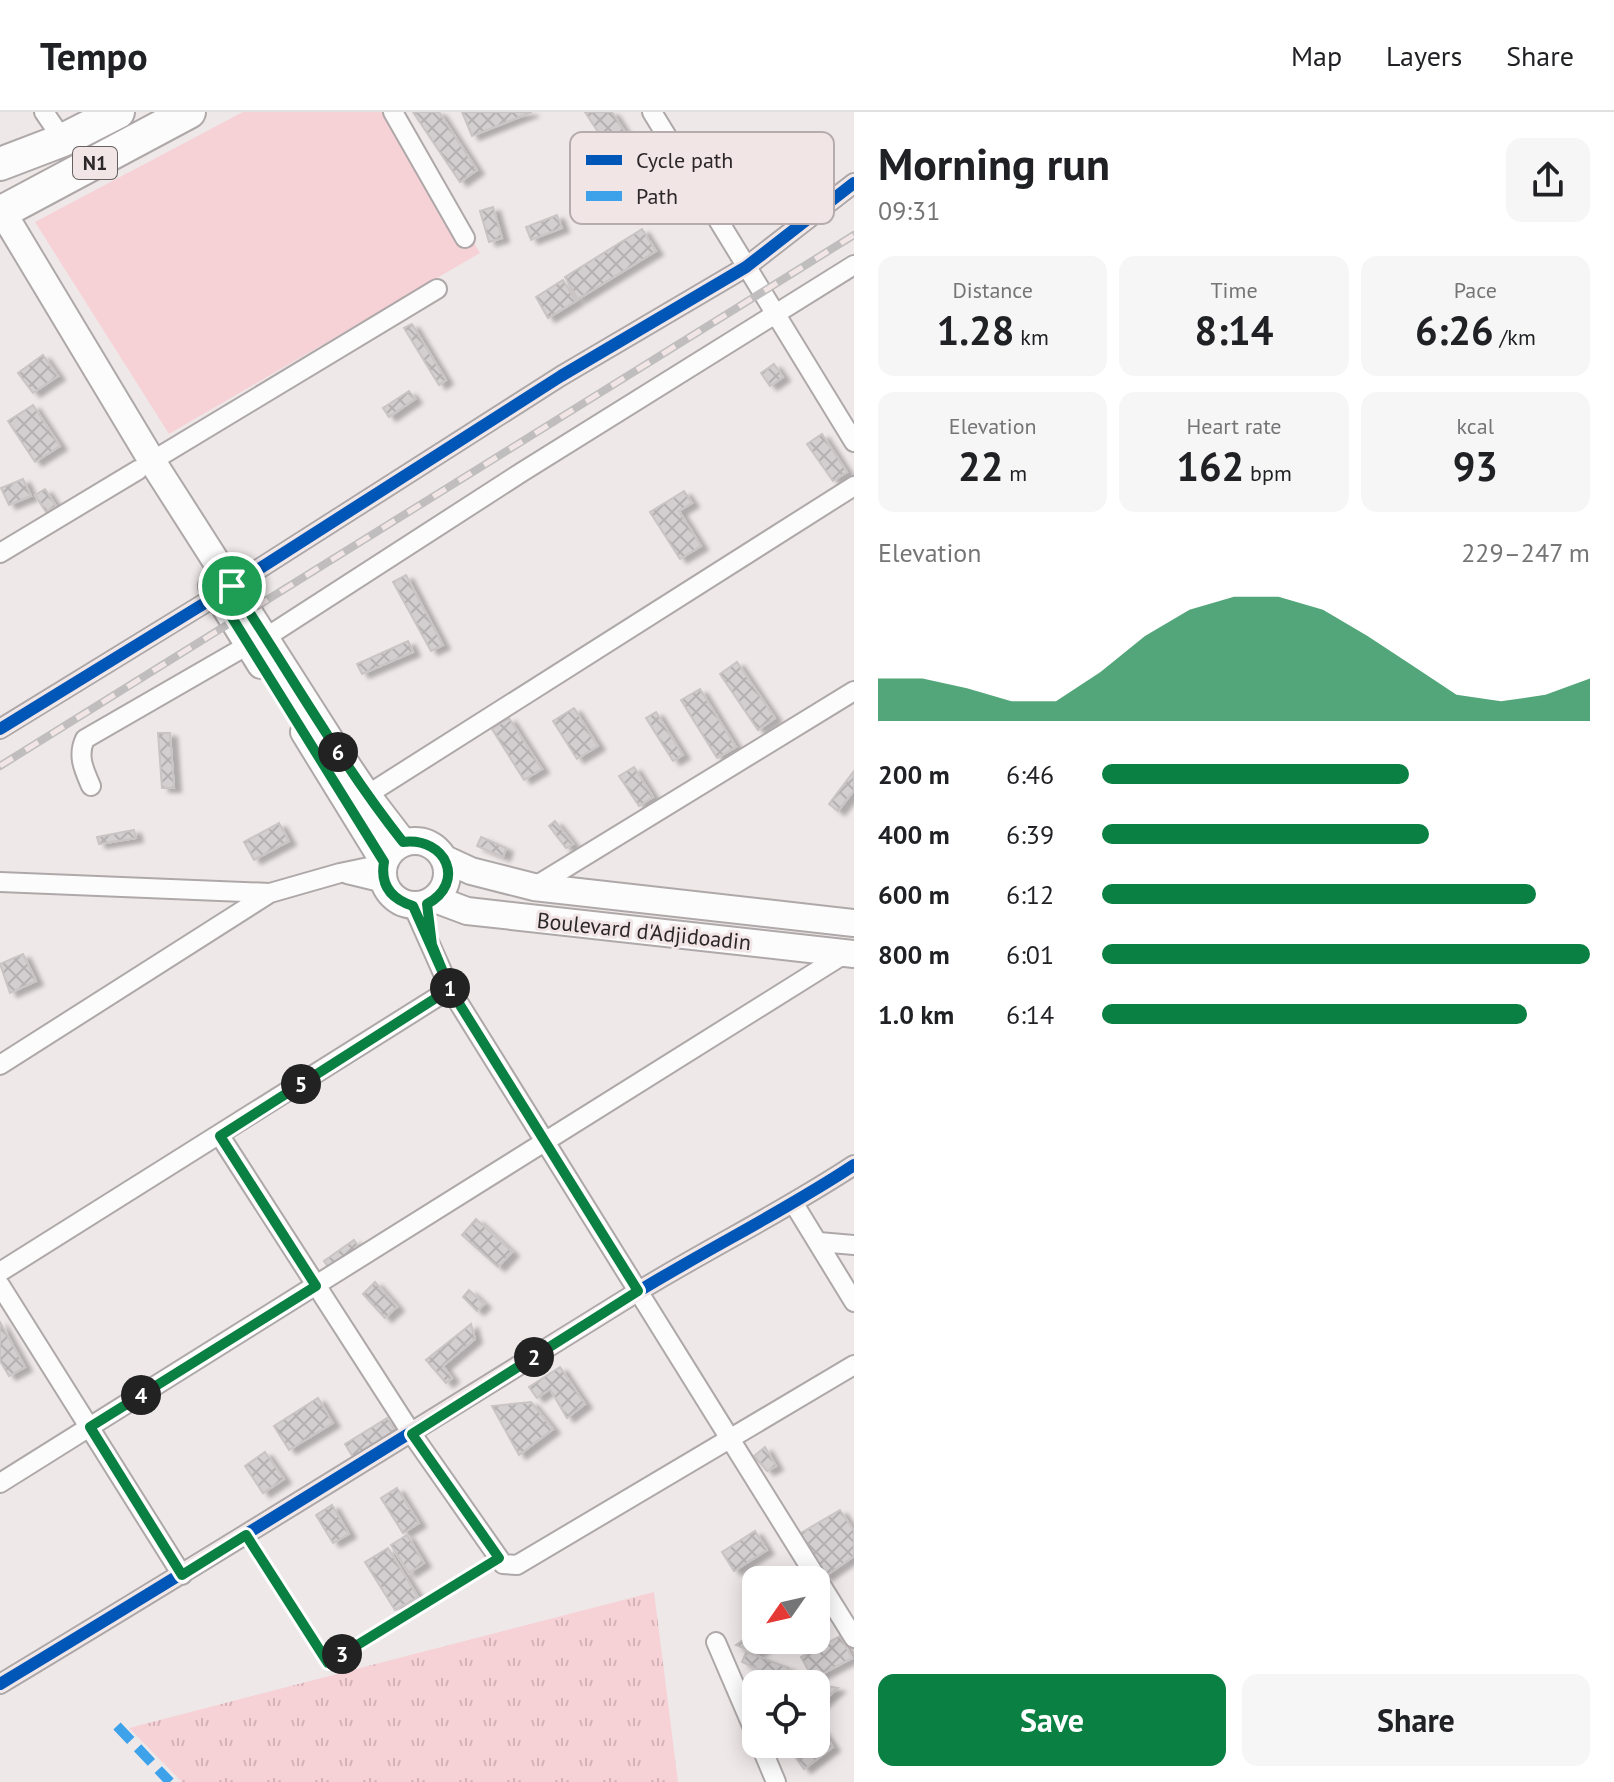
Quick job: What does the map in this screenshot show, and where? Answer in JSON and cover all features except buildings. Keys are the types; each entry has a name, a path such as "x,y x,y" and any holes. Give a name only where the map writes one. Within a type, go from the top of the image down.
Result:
{"highway":[{"name":"N1","path":"0,164 63,140 118,112"},
{"name":"N1","path":"1,219 189,112"}],"main road":[{"path":"1,219 145,465 257,641 403,842"},
{"path":"257,641 384,870 390,894 401,902 425,903 442,892 448,876 445,859 435,846 420,840 403,842 391,850 384,870"},
{"name":"Boulevard d'Adjidoadin","path":"445,859 471,871 534,887 854,923"},
{"name":"Boulevard d'Adjidoadin","path":"425,903 467,911 850,953"}],"street":[{"path":"44,112 63,140"},
{"path":"393,112 465,238"},
{"path":"652,112 664,132"},
{"path":"834,199 854,183"},
{"path":"720,224 854,442"},
{"path":"0,729 225,591 561,376 746,267 801,224"},
{"path":"91,786 80,749 85,739 257,641 854,265"},
{"path":"0,553 437,289"},
{"path":"367,795 854,486"},
{"path":"534,887 854,691"},
{"path":"0,1065 270,893 340,873 384,870"},
{"path":"0,882 270,893"},
{"path":"425,903 432,945 450,989 854,1638"},
{"path":"0,1483 850,953"},
{"path":"0,1272 450,989"},
{"path":"220,1136 412,1434 499,1558 508,1566 517,1565 854,1365"},
{"path":"0,1684 412,1434 638,1291 794,1204 854,1165"},
{"path":"794,1204 854,1302"},
{"path":"819,1242 854,1245"},
{"path":"0,1285 182,1575"},
{"path":"716,1642 742,1702"},
{"path":"766,1758 776,1782"}],"lane":[{"path":"246,1535 328,1663 499,1558"}],"green space":[{"path":"243,112 396,112 480,253 169,434 35,222"},
{"path":"654,1592 678,1782 182,1782 129,1728"}],"railway":[{"path":"0,766 854,235"}],"marked path":[{"path":"117,1726 170,1782"}],"cycle path":[{"path":"834,199 854,183"},
{"path":"0,729 218,595 561,376 746,267 801,224"},
{"path":"0,1684 634,1294 854,1165"}],"route":[{"path":"232,586 218,595 233,622 384,862 382,874 390,894 413,906 450,989 638,1291 412,1434 499,1558 328,1663 246,1535 182,1575 90,1427 316,1286 220,1136 450,989 432,945 427,904 442,892 448,876 445,859 435,846 420,840 403,842 336,749 232,586"}]}
